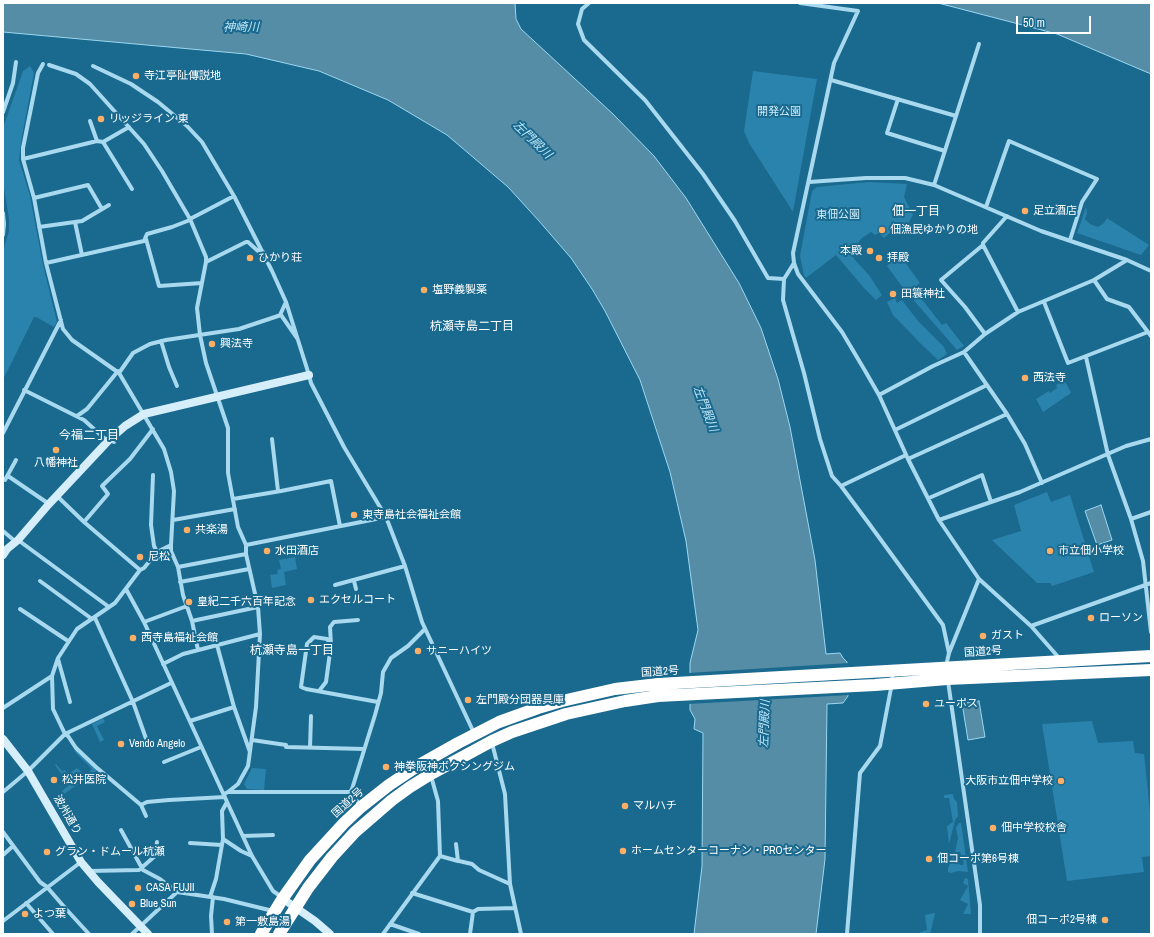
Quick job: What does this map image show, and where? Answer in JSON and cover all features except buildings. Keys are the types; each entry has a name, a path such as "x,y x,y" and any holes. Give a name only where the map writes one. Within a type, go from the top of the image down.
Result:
{"highway":[{"name":"国道2号","path":"279,934 289,903 315,854 344,822 389,785 419,765 499,722 538,708 562,701 615,690 892,684 947,673 1061,660 1151,656"},
{"name":"国道2号","path":"261,934 275,912 308,888 332,857 355,832 392,800 410,787 492,741 512,732 566,714 625,701 658,690 867,672 893,671 947,673 1151,670"}],"street":[{"path":"588,3 582,9 578,24 584,40 645,100 698,168 735,221 768,278 784,279"},
{"path":"800,3 858,11 834,63 793,253 794,263 798,274 842,332 879,395 907,457 940,520 979,579 1031,626 1061,660"},
{"path":"934,185 979,44"},
{"path":"3,112 13,83 16,62"},
{"path":"43,64 38,73 23,148 23,160 34,198 46,263 63,329 72,340 119,372 164,449 171,472 174,491 171,551 178,567 180,582 192,621 198,650"},
{"path":"49,65 76,74 90,84 144,144 162,171 190,219 206,257 197,308 200,335 206,363 228,428 228,473 238,527 246,546 246,554 258,607 260,634 256,707 248,766 238,784 226,796 222,811 223,839 216,880 211,897 212,934"},
{"path":"93,66 131,84 158,102 187,126 202,142 234,196 263,252 286,302 311,383 344,447 386,517 405,566 422,622 475,734"},
{"path":"831,80 956,116"},
{"path":"898,99 887,133 945,151"},
{"path":"90,121 97,141"},
{"path":"23,160 97,141 103,142 129,127"},
{"path":"986,207 1009,141 1097,179 1082,202 1070,240"},
{"path":"103,142 132,189"},
{"path":"809,182 866,178 905,178 934,185 1041,231 1127,260 1151,271"},
{"path":"34,198 88,185 102,209"},
{"path":"202,283 159,286 146,239 147,234 172,227 234,196"},
{"path":"39,227 82,222 108,205"},
{"path":"3,213 3,235"},
{"path":"985,334 965,307 941,280 983,244 983,242 1007,216"},
{"path":"75,222 82,255"},
{"path":"46,263 144,241 146,239"},
{"path":"206,262 246,242 258,251 263,252"},
{"path":"983,244 1018,312"},
{"path":"879,395 933,366 964,352 985,334 1018,312 1094,280 1127,260"},
{"path":"794,263 784,279 783,300 804,374 820,439 832,476 842,486 943,625 949,653"},
{"path":"1044,302 1068,363 1149,334 1129,307 1107,299 1094,280"},
{"path":"77,416 87,409 119,372 133,353 150,344 161,341 239,329 280,315 286,302"},
{"path":"280,315 298,340"},
{"path":"3,433 61,320"},
{"path":"161,341 177,386"},
{"path":"964,352 988,385 1025,444 1042,483"},
{"path":"1086,357 1108,455 1131,519 1149,583 1151,632"},
{"path":"3,555 56,496 112,441 125,426 144,414 309,375"},
{"path":"895,430 988,385"},
{"path":"24,390 84,420 104,438 112,441"},
{"path":"842,486 1007,414"},
{"path":"84,522 108,494 102,486 130,459 153,429"},
{"path":"272,439 278,491"},
{"path":"940,520 1042,483 1126,446 1151,439"},
{"path":"16,460 5,480 49,504"},
{"path":"153,475 151,525 154,546 157,552"},
{"path":"928,498 982,475 991,502"},
{"path":"233,499 331,482 340,526"},
{"path":"56,496 140,570"},
{"path":"172,520 235,508"},
{"path":"1131,519 1151,512"},
{"path":"246,546 386,517"},
{"path":"3,531 109,607"},
{"path":"146,816 141,805 96,767 76,748 65,734 53,709 52,676 58,658 68,640 77,630 115,603 140,570 144,568 157,552 171,545"},
{"path":"178,567 246,554"},
{"path":"335,585 405,566"},
{"path":"180,582 249,569"},
{"path":"979,579 949,653 947,673 980,905 980,934"},
{"path":"354,580 356,590"},
{"path":"40,581 94,619 133,702 149,747"},
{"path":"1031,626 1149,583"},
{"path":"126,589 144,622 201,747 226,796 252,856 273,891 315,921 330,934"},
{"path":"144,622 187,606"},
{"path":"192,621 258,607"},
{"path":"20,609 68,640"},
{"path":"319,691 326,682 331,646 330,627 334,622 358,620"},
{"path":"350,792 376,715 383,672 391,658 408,646 425,629"},
{"path":"163,664 183,654 260,634"},
{"path":"331,646 326,639 314,637 307,644 301,687 378,702"},
{"path":"217,645 234,707 250,752"},
{"path":"58,658 70,702"},
{"path":"847,934 860,773 880,746 892,684 893,671"},
{"path":"3,708 52,676"},
{"path":"3,792 28,771 65,734 171,683"},
{"path":"190,721 234,707"},
{"path":"310,748 311,716"},
{"name":"波州通り","path":"3,739 28,771 81,862 148,934"},
{"path":"252,740 286,745 286,747 364,749"},
{"path":"492,741 505,794 510,884 521,934"},
{"path":"164,762 201,747"},
{"path":"383,934 440,856 438,801 431,774"},
{"path":"141,805 147,802 226,796 350,792"},
{"path":"350,792 362,807"},
{"path":"120,830 142,868 177,892 211,897 275,912"},
{"path":"3,832 40,882 47,887 89,934"},
{"path":"243,836 272,835"},
{"path":"223,839 241,851 252,856"},
{"path":"89,871 133,871 142,868 155,856 157,842"},
{"path":"190,842 222,845"},
{"path":"456,844 458,862"},
{"path":"3,855 13,846"},
{"path":"440,856 458,862 460,861 472,864 479,870 510,884"},
{"path":"3,921 81,862"},
{"path":"132,934 177,892"},
{"path":"412,893 473,912 478,909 515,908"},
{"path":"26,903 53,934"},
{"path":"470,934 473,912"},
{"path":"390,924 419,934"}],"green space":[{"path":"30,66 34,73 19,160 30,196 43,265 57,322 54,327 34,317 3,380 3,251 9,231 9,219 3,182 3,128 23,71"},
{"name":"開発公園","path":"753,71 817,79 793,212 749,143 744,131"},
{"name":"東佃公園","path":"869,182 907,184 904,197 913,215 904,231 894,229 884,238 879,233 875,235 871,232 862,238 850,252 855,260 869,275 882,295 876,300 836,255 806,278 800,256 812,191 817,187"},
{"path":"1086,207 1087,213 1085,219 1090,224 1098,227 1104,223 1107,218 1149,245 1141,255 1077,233"},
{"path":"899,254 920,283 913,288 942,325 946,323 964,346 957,350 903,288 887,266"},
{"path":"895,298 897,303 902,300 918,321 944,347 947,354 938,360 893,315 887,302"},
{"path":"1062,382 1066,383 1071,393 1043,412 1036,399 1049,391 1050,393 1057,388 1056,385"},
{"path":"1047,492 1051,502 1070,495 1094,572 1052,586 1050,583 1037,583 992,540 1021,531 1014,505"},
{"path":"295,557 297,569 284,572 286,585 272,588 270,575 278,574 277,570 281,569 279,560"},
{"path":"103,718 105,722 97,726 104,740 100,742 92,724"},
{"path":"1092,721 1098,743 1133,741 1135,753 1144,754 1151,821 1151,856 1142,857 1144,872 1067,881 1042,724"},
{"path":"77,749 98,770 64,794 62,791 69,785 55,765 56,764 62,771 65,770 68,774 77,768 86,776 92,769 74,751"},
{"path":"252,768 266,769 264,790 247,789 244,784"},
{"path":"953,794 954,799 957,802 958,816 955,820 949,844 947,826 953,822 949,798 944,798 944,795"},
{"path":"959,823 961,823 968,872 958,871 951,873 948,872 948,868 954,854 958,857 957,860 960,865 963,865 964,863 960,852 955,852 958,838 956,828"},
{"path":"965,878 968,879 971,914 963,914 968,904 960,900 968,886 963,883"},
{"path":"934,913 930,934 920,934 920,932 927,930 925,915"}],"water":[{"path":"3,3 515,3 516,19 521,29 613,114 654,156 686,198 739,283 761,328 778,379 790,427 815,560 826,654 840,653 847,662 848,696 843,703 827,704 825,859 816,934 694,934 702,866 703,733 694,729 695,719 690,710 690,663 698,630 686,541 670,472 640,380 605,311 592,289 571,258 539,221 508,187 447,135 388,100 319,71 246,54 3,32"},
{"path":"938,3 1151,3 1151,74 1057,34"},
{"path":"1101,505 1112,540 1097,545 1085,511"},
{"path":"979,701 985,737 968,740 962,703"}],"pier":[{"path":"849,663 850,695 688,704 688,673"}],"place":[{"name":"寺江亭阯傳説地","path":"136,76"},
{"name":"リッジライン 東","path":"101,119"},
{"name":"足立酒店","path":"1025,211"},
{"name":"佃漁民ゆかりの地","path":"882,230"},
{"name":"本殿","path":"870,251"},
{"name":"ひかり荘","path":"250,258"},
{"name":"拝殿","path":"879,258"},
{"name":"塩野義製薬","path":"424,290"},
{"name":"田簑神社","path":"893,294"},
{"name":"興法寺","path":"212,344"},
{"name":"西法寺","path":"1025,378"},
{"name":"八幡神社","path":"56,450"},
{"name":"東寺島社会福祉会館","path":"354,515"},
{"name":"共楽湯","path":"187,530"},
{"name":"水田酒店","path":"267,551"},
{"name":"市立佃小学校","path":"1050,551"},
{"name":"尼松","path":"140,557"},
{"name":"エクセルコート","path":"311,600"},
{"name":"皇紀二千六百年記念","path":"189,602"},
{"name":"ローソン","path":"1091,618"},
{"name":"ガスト","path":"983,636"},
{"name":"西寺島福祉会館","path":"133,638"},
{"name":"サニーハイツ","path":"418,651"},
{"name":"左門殿分団器具庫","path":"468,700"},
{"name":"ユーポス","path":"926,704"},
{"name":"Vendo Angelo","path":"121,744"},
{"name":"神拳阪神ボクシングジム","path":"386,767"},
{"name":"松井医院","path":"54,780"},
{"name":"大阪市立佃中学校","path":"1061,781"},
{"name":"マルハチ","path":"625,806"},
{"name":"佃中学校校舎","path":"993,828"},
{"name":"ホームセンターコーナン・PROセンター","path":"623,851"},
{"name":"グラン・ドムール杭瀬","path":"47,852"},
{"name":"佃コーポ第6号棟","path":"929,859"},
{"name":"CASA FUJII","path":"138,888"},
{"name":"Blue Sun","path":"132,904"},
{"name":"よつ葉","path":"25,914"},
{"name":"佃コーポ2号棟","path":"1105,920"},
{"name":"第一敷島湯","path":"227,922"}],"district":[{"name":"佃一丁目","path":"916,212"},
{"name":"杭瀬寺島二丁目","path":"472,327"},
{"name":"今福二丁目","path":"89,436"},
{"name":"杭瀬寺島一丁目","path":"292,651"}],"water label":[{"name":"神崎川","path":"241,28"},
{"name":"左門殿川","path":"532,140"},
{"name":"左門殿川","path":"705,409"},
{"name":"左門殿川","path":"765,724"}]}
